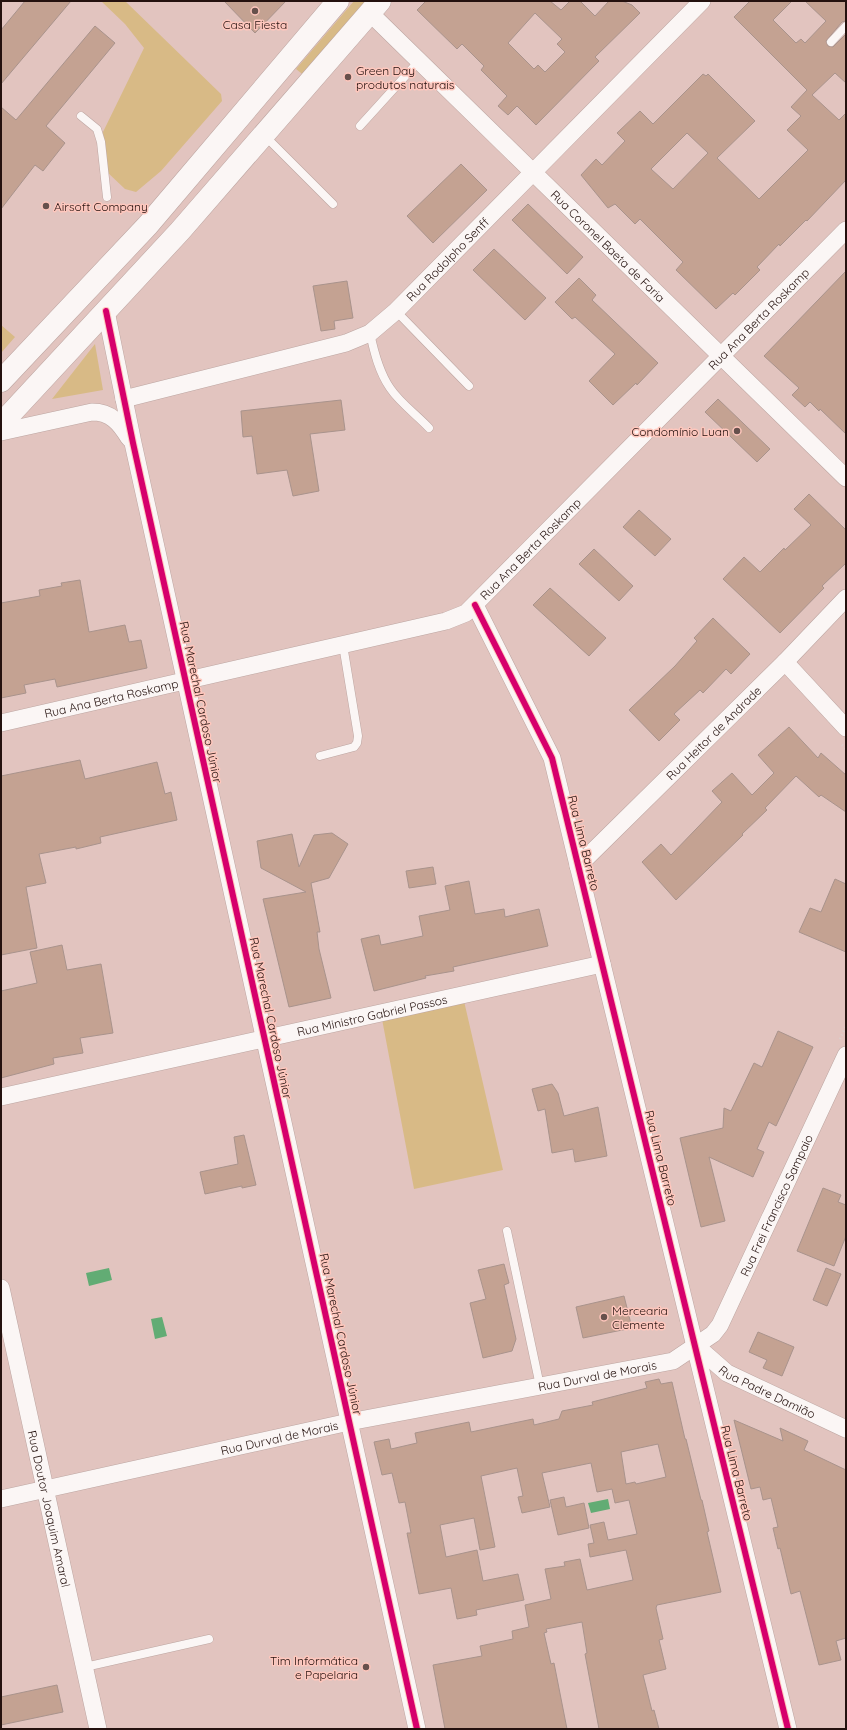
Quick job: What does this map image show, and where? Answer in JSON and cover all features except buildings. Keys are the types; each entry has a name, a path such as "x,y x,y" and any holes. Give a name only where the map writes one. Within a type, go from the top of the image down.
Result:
{"main road":[{"path":"1,381 148,225 338,1"},
{"path":"1,424 180,231 375,7"}],"street":[{"name":"Rua Rodolpho Senff","path":"124,399 346,343 370,333 396,311 702,1"},
{"name":"Rua Coronel Baeta de Faria","path":"375,7 419,61 846,478"},
{"name":"Rua Ana Berta Roskamp","path":"1,723 446,621 466,613 846,230"},
{"name":"Rua Marechal Cardoso Júnior","path":"106,312 185,681 417,1729"},
{"path":"1,432 92,412 100,412 108,414 115,419 133,443"},
{"name":"Rua Heitor de Andrade","path":"578,866 785,662 846,598"},
{"name":"Rua Lima Barreto","path":"475,605 550,754 788,1729"},
{"path":"785,662 843,736"},
{"name":"Rua Ministro Gabriel Passos","path":"1,1097 602,964"},
{"name":"Rua Frei Francisco Sampaio","path":"695,1345 713,1334 720,1325 842,1050"},
{"name":"Rua Doutor Joaquim Amaral","path":"1,1288 98,1729"},
{"name":"Rua Durval de Morais","path":"1,1499 349,1422 673,1361 695,1345"},
{"name":"Rua Padre Damião","path":"695,1345 727,1373 846,1429"}],"lane":[{"path":"832,42 846,26"},
{"path":"360,126 419,61"},
{"path":"81,116 97,129 106,180 107,197"},
{"path":"264,135 332,204"},
{"path":"396,311 469,386"},
{"path":"370,333 374,349 387,383 429,428"},
{"path":"320,756 354,747 357,743 342,645"},
{"path":"507,1231 540,1386"},
{"path":"85,1667 209,1639"}],"path":[{"path":"843,736 846,749"},
{"path":"842,1050 846,1026"}],"shaded area":[{"path":"101,1 125,1 221,94 222,101 161,171 136,192 125,189 106,171 103,132 144,48 125,24"},
{"path":"354,1 371,1 306,77 296,69"},
{"path":"1,325 15,337 1,353"},
{"path":"95,344 103,390 52,399"},
{"path":"464,1001 503,1170 414,1189 382,1019"},
{"path":"109,1268 112,1280 89,1286 86,1273"},
{"path":"162,1317 167,1336 155,1339 151,1319"},
{"path":"608,1499 610,1509 591,1513 588,1503"}],"cycle path":[{"path":"106,311 133,443 417,1729"},
{"path":"475,605 552,758 788,1729"}],"place":[{"name":"Casa Fiesta","path":"255,11"},
{"name":"Green Day produtos naturais","path":"348,77"},
{"name":"Airsoft Company","path":"46,206"},
{"name":"Condomínio Luan","path":"737,431"},
{"name":"Mercearia Clemente","path":"604,1317"},
{"name":"Tim Informática e Papelaria","path":"366,1667"}]}
